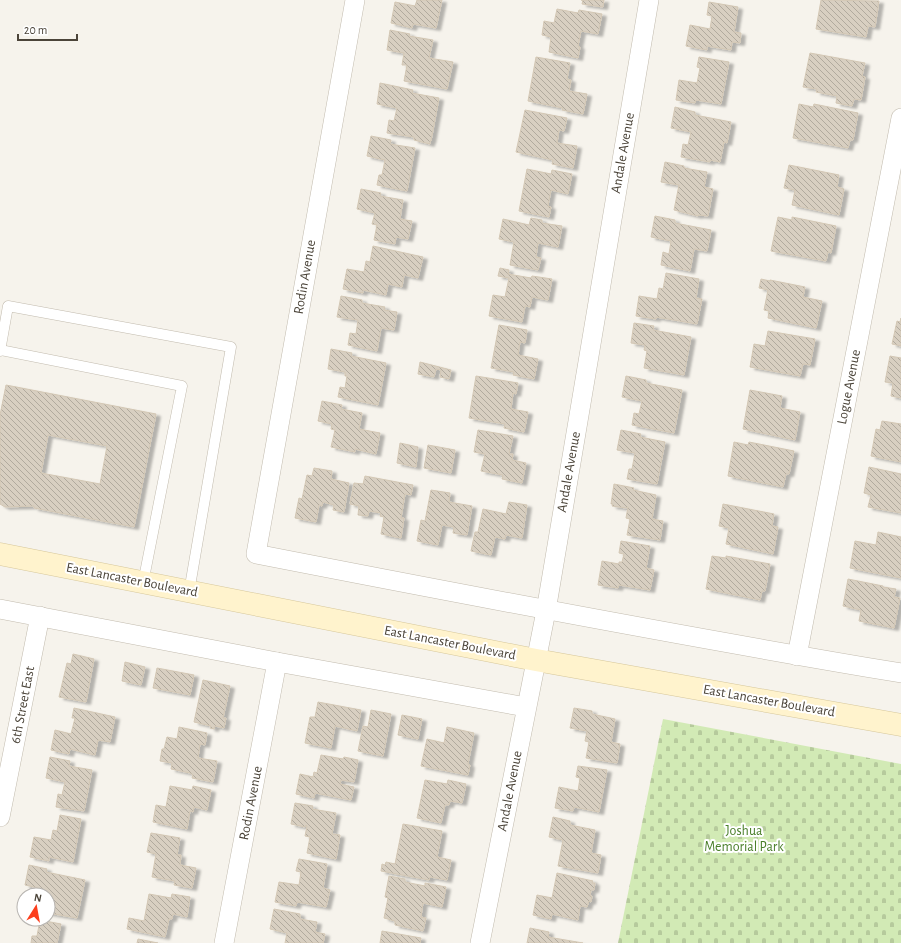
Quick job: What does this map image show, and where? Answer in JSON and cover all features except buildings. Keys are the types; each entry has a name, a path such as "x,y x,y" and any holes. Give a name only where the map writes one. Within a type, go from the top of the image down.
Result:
{"main road":[{"name":"East Lancaster Boulevard","path":"0,554 536,660 901,725"}],"street":[{"name":"Rodin Avenue","path":"355,0 256,554 546,611"},
{"name":"Andale Avenue","path":"480,943 546,611 649,0"},
{"name":"Logue Avenue","path":"798,656 901,118"},
{"path":"0,609 526,708"},
{"path":"546,611 901,673"},
{"name":"6th Street East","path":"0,817 40,616"},
{"name":"Rodin Avenue","path":"224,943 277,662"}],"lane":[{"path":"143,583 182,386 0,350 8,306 231,347 189,592"}],"green space":[{"name":"Joshua Memorial Park","path":"663,719 901,764 901,943 618,943"}]}
